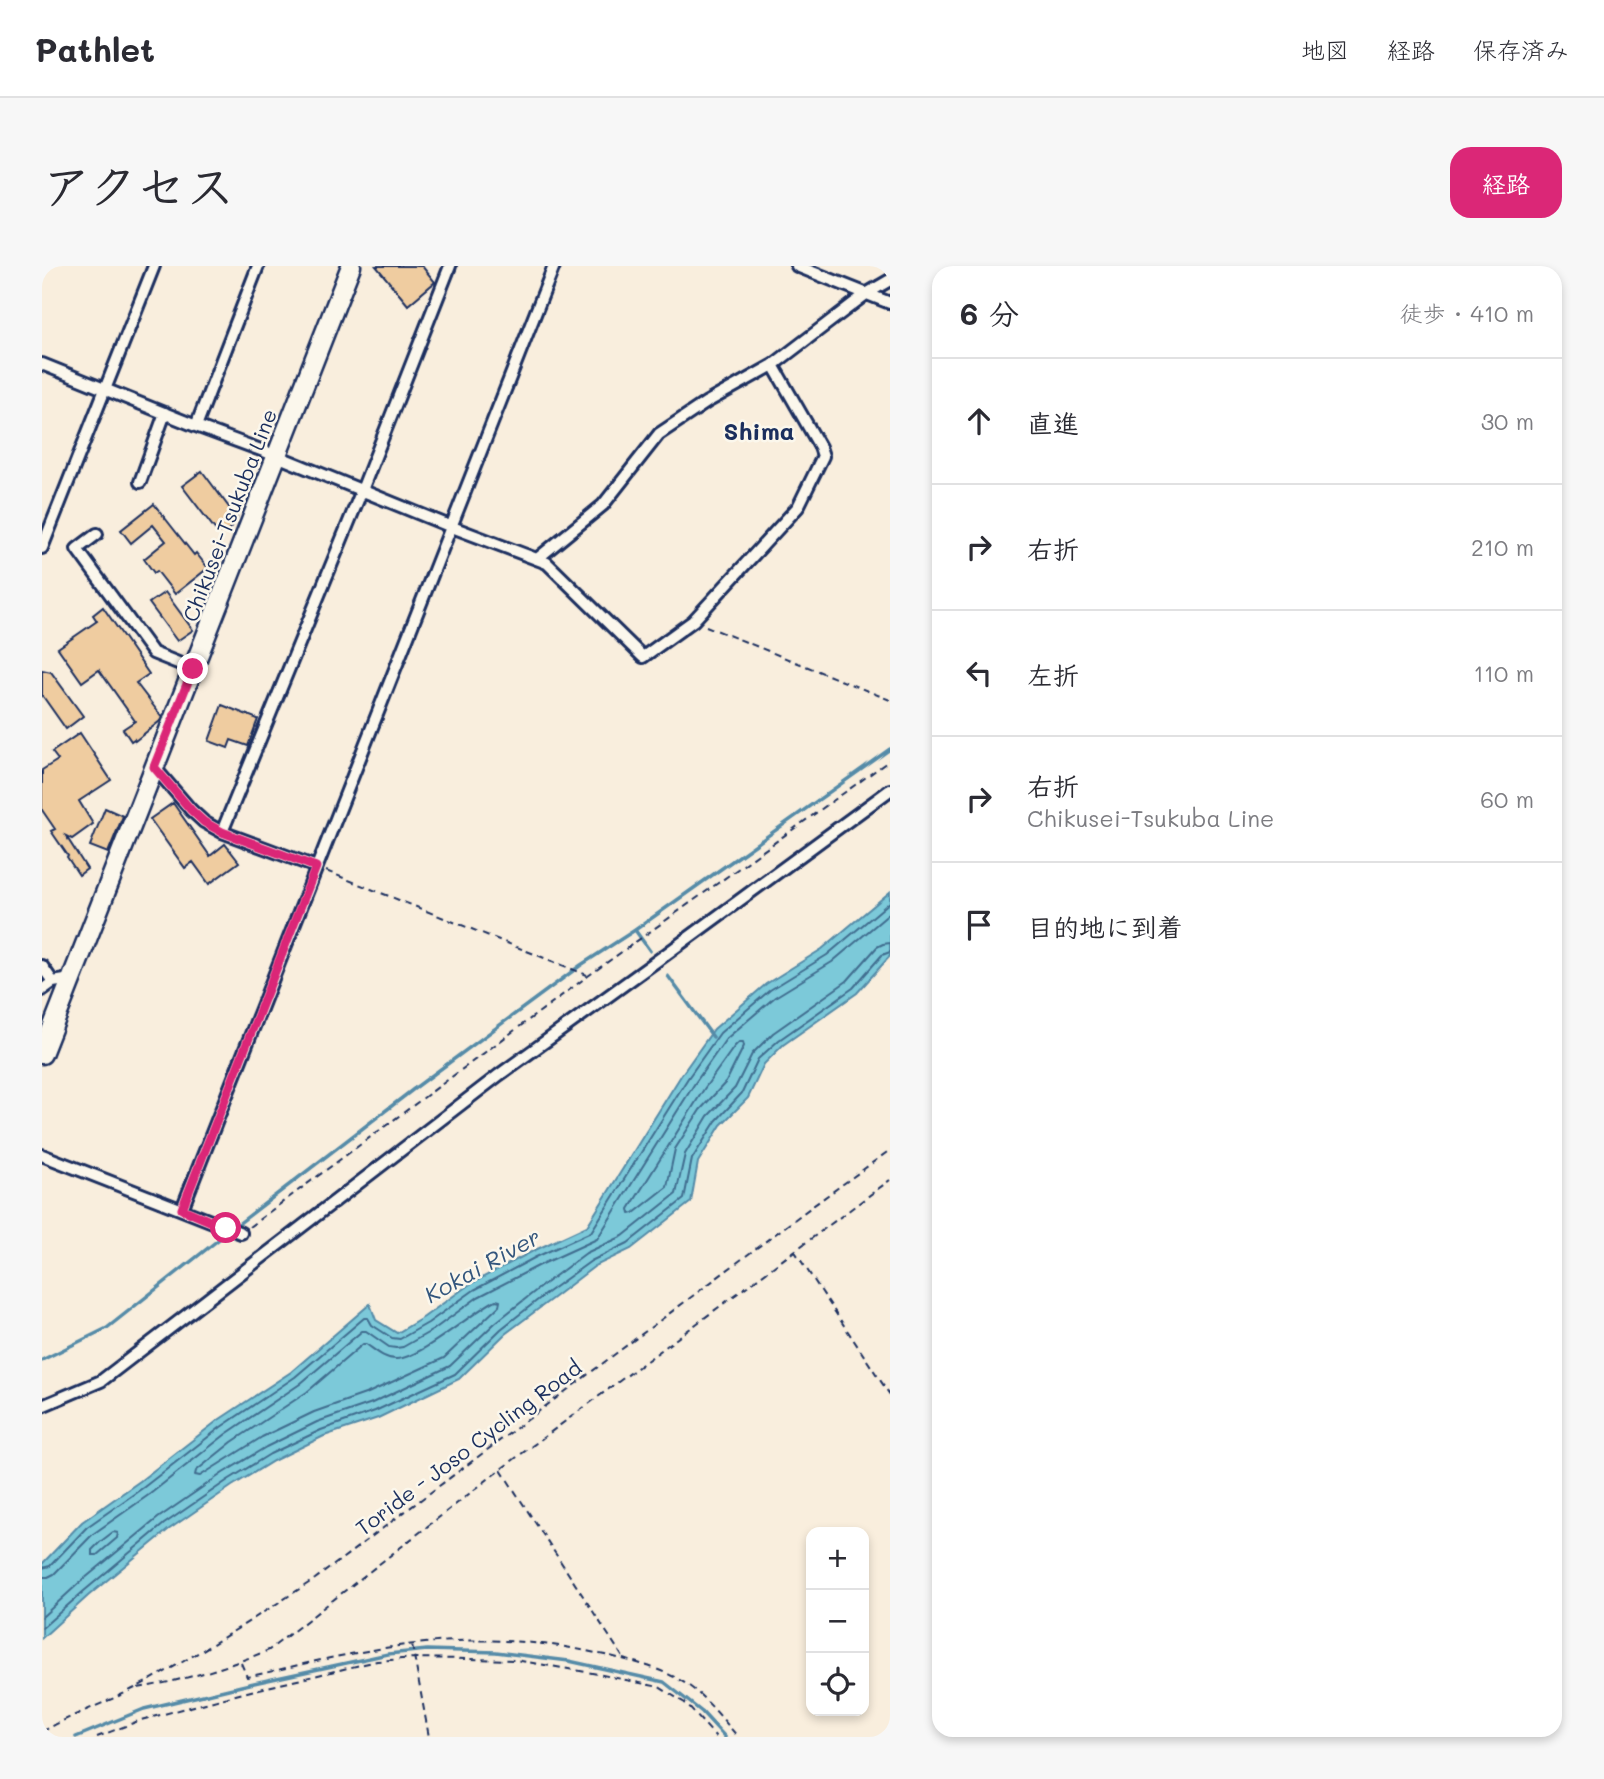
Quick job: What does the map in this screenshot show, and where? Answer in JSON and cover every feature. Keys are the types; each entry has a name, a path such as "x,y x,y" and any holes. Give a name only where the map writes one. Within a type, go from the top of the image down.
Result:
{"main road":[{"name":"Chikusei-Tsukuba Line","path":"42,1054 62,981 154,767 351,266"}],"street":[{"path":"42,548 154,266"},
{"path":"196,426 258,266"},
{"path":"222,832 450,266"},
{"path":"182,1209 554,266"},
{"path":"797,266 890,303"},
{"path":"537,559 603,505 659,434 707,402 773,365 866,294 890,280"},
{"path":"42,364 547,563 643,657 692,621 798,507 823,456 773,365"},
{"path":"140,482 165,414"},
{"path":"97,534 77,549 153,653 193,669"},
{"path":"154,767 204,822 222,832 316,867"},
{"path":"42,1406 101,1381 499,1074 890,790"},
{"path":"42,966 62,981 42,990"},
{"path":"42,1154 234,1231"}],"path":[{"path":"692,621 890,700"},
{"path":"234,1231 890,760"},
{"path":"316,867 588,976"},
{"name":"Toride - Joso Cycling Road","path":"42,1731 133,1689 233,1633 315,1579 890,1150"},
{"path":"133,1689 159,1685 240,1662 269,1650 501,1469 890,1180"},
{"path":"794,1251 890,1395"},
{"path":"501,1469 624,1659"},
{"path":"240,1662 247,1677 412,1644 495,1640 569,1646 624,1659 673,1676 697,1692 738,1737"},
{"path":"412,1644 429,1737"},
{"path":"97,1737 141,1720 251,1691 377,1661 415,1658 515,1660 659,1687 685,1703 716,1737"}],"water":[{"path":"890,892 890,956 857,993 783,1045 764,1064 748,1098 721,1125 698,1162 691,1202 631,1249 595,1266 505,1334 459,1379 378,1418 324,1436 273,1461 232,1486 168,1530 42,1638 42,1564 82,1522 217,1421 291,1372 370,1304 376,1320 397,1333 470,1284 587,1226 682,1074 714,1029 766,984 822,949"}],"building":[{"path":"376,266 422,266 435,282 408,305"},
{"path":"202,471 237,518 230,529 223,532 217,532 182,486"},
{"path":"154,504 194,555 196,553 208,568 175,594 144,559 166,541 153,525 131,543 121,530"},
{"path":"165,592 193,630 177,641 149,603"},
{"path":"103,607 149,674 136,683 162,717 135,741 131,741 123,729 135,721 99,670 82,682 58,648 97,621 93,615"},
{"path":"42,670 51,672 83,716 66,729 42,695"},
{"path":"222,705 258,719 248,746 231,740 228,748 209,741"},
{"path":"80,733 111,780 79,801 93,824 72,839 66,836 87,869 79,875 51,831 55,829 42,810 42,770 58,760 52,752"},
{"path":"173,803 210,856 225,844 239,862 209,884 193,862 185,868 150,819"},
{"path":"105,808 123,816 108,853 90,846"}],"waterway":[{"path":"42,1360 107,1328 415,1088 581,965 635,930 890,749"},
{"path":"635,930 650,951"},
{"path":"668,976 713,1037"},
{"path":"76,1737 144,1709 388,1654 427,1650 496,1652 569,1661 664,1682 702,1712 725,1737"}],"district":[{"name":"Shima","path":"759,430"}],"route":[{"path":"193,669 154,767 204,822 222,832 316,867 182,1209 226,1228"}],"water label":[{"name":"Kokai River","path":"482,1265"}]}
